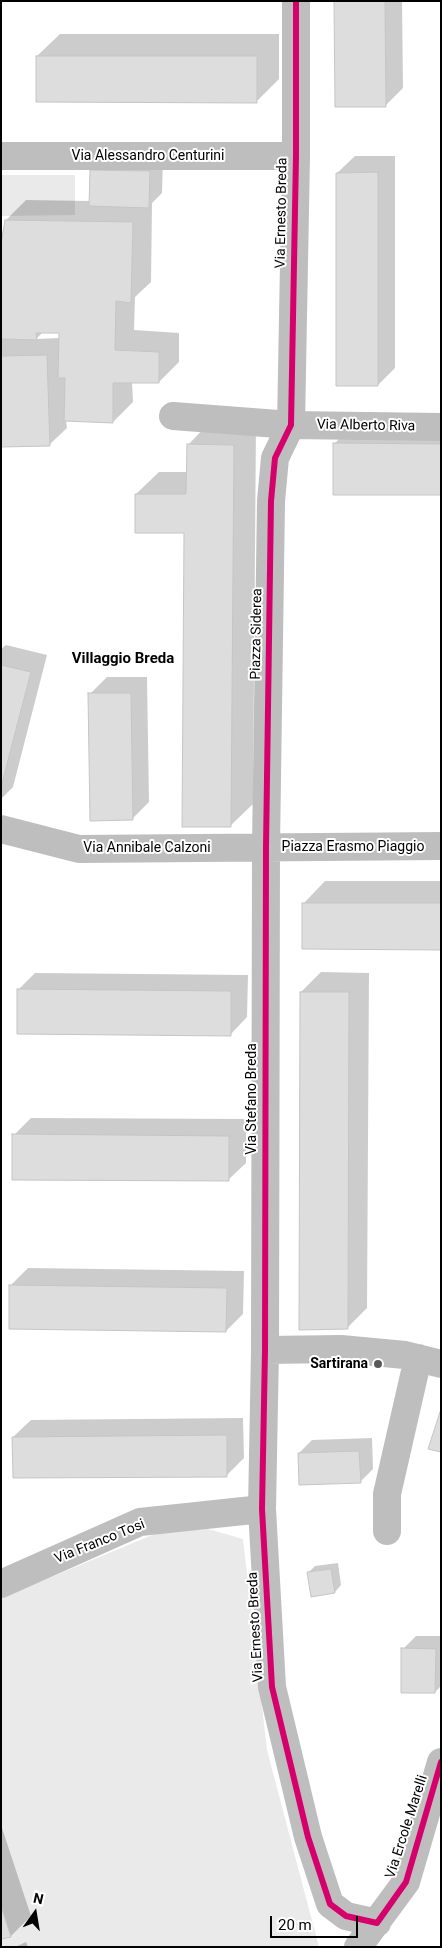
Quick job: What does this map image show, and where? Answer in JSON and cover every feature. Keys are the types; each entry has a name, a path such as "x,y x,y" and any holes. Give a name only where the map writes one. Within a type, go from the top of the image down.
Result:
{"street":[{"name":"Via Ernesto Breda","path":"290,425 296,156 296,1"},
{"name":"Via Alessandro Centurini","path":"1,156 296,156"},
{"name":"Via Alberto Riva","path":"173,416 290,425 441,427"},
{"name":"Piazza Siderea","path":"266,847 271,501 275,458 290,425"},
{"name":"Via Annibale Calzoni","path":"1,829 79,849 266,847"},
{"name":"Piazza Erasmo Piaggio","path":"266,847 441,846"},
{"name":"Via Stefano Breda","path":"265,1350 266,847"},
{"path":"265,1350 341,1349 405,1355 429,1361 387,1494 387,1531"},
{"name":"Via Ernesto Breda","path":"265,1350 262,1509 272,1688 308,1837 330,1904 346,1916 376,1922"},
{"name":"Via Franco Tosi","path":"1,1584 140,1522 262,1509"},
{"name":"Via Ercole Marelli","path":"358,1947 406,1882 441,1762"}],"shaded area":[{"path":"1,175 75,175 75,215 1,216"},
{"path":"208,1529 243,1539 267,1750 319,1947 1,1947 1,1598 157,1533"}],"building":[{"path":"334,1 385,1 386,107 335,107"},
{"path":"36,56 257,56 257,103 36,102"},
{"path":"90,170 150,171 149,208 89,206"},
{"path":"378,172 378,386 336,386 336,173"},
{"path":"5,220 133,222 131,303 116,301 115,350 159,352 159,383 113,383 113,423 64,421 65,378 58,378 59,333 36,333 37,340 1,339 1,245"},
{"path":"47,355 50,446 1,447 1,356"},
{"path":"333,443 441,444 441,495 333,495"},
{"path":"187,444 234,445 231,827 182,827 184,533 135,533 135,494 186,494"},
{"path":"1,665 31,672 1,787"},
{"path":"88,693 131,693 133,820 90,821"},
{"path":"302,903 441,903 441,950 302,949"},
{"path":"17,989 231,991 231,1036 17,1034"},
{"path":"300,992 349,992 348,1329 299,1330"},
{"path":"12,1134 229,1136 229,1181 12,1180"},
{"path":"9,1285 227,1288 226,1332 9,1329"},
{"path":"441,1409 441,1452 428,1449"},
{"path":"227,1435 227,1477 13,1478 12,1437"},
{"path":"359,1451 361,1483 299,1485 298,1453"},
{"path":"331,1569 335,1593 311,1597 307,1572"},
{"path":"401,1648 436,1649 435,1693 401,1693"},
{"path":"1,1906 11,1937 1,1939"}],"cycle path":[{"path":"296,1 296,156 291,425 275,458 271,501 266,847 265,1350 262,1509 272,1687 308,1837 330,1904 346,1916 377,1923 406,1882 441,1762"}],"place":[{"name":"Sartirana","path":"378,1364"}],"district":[{"name":"Villaggio Breda","path":"123,659"}]}
